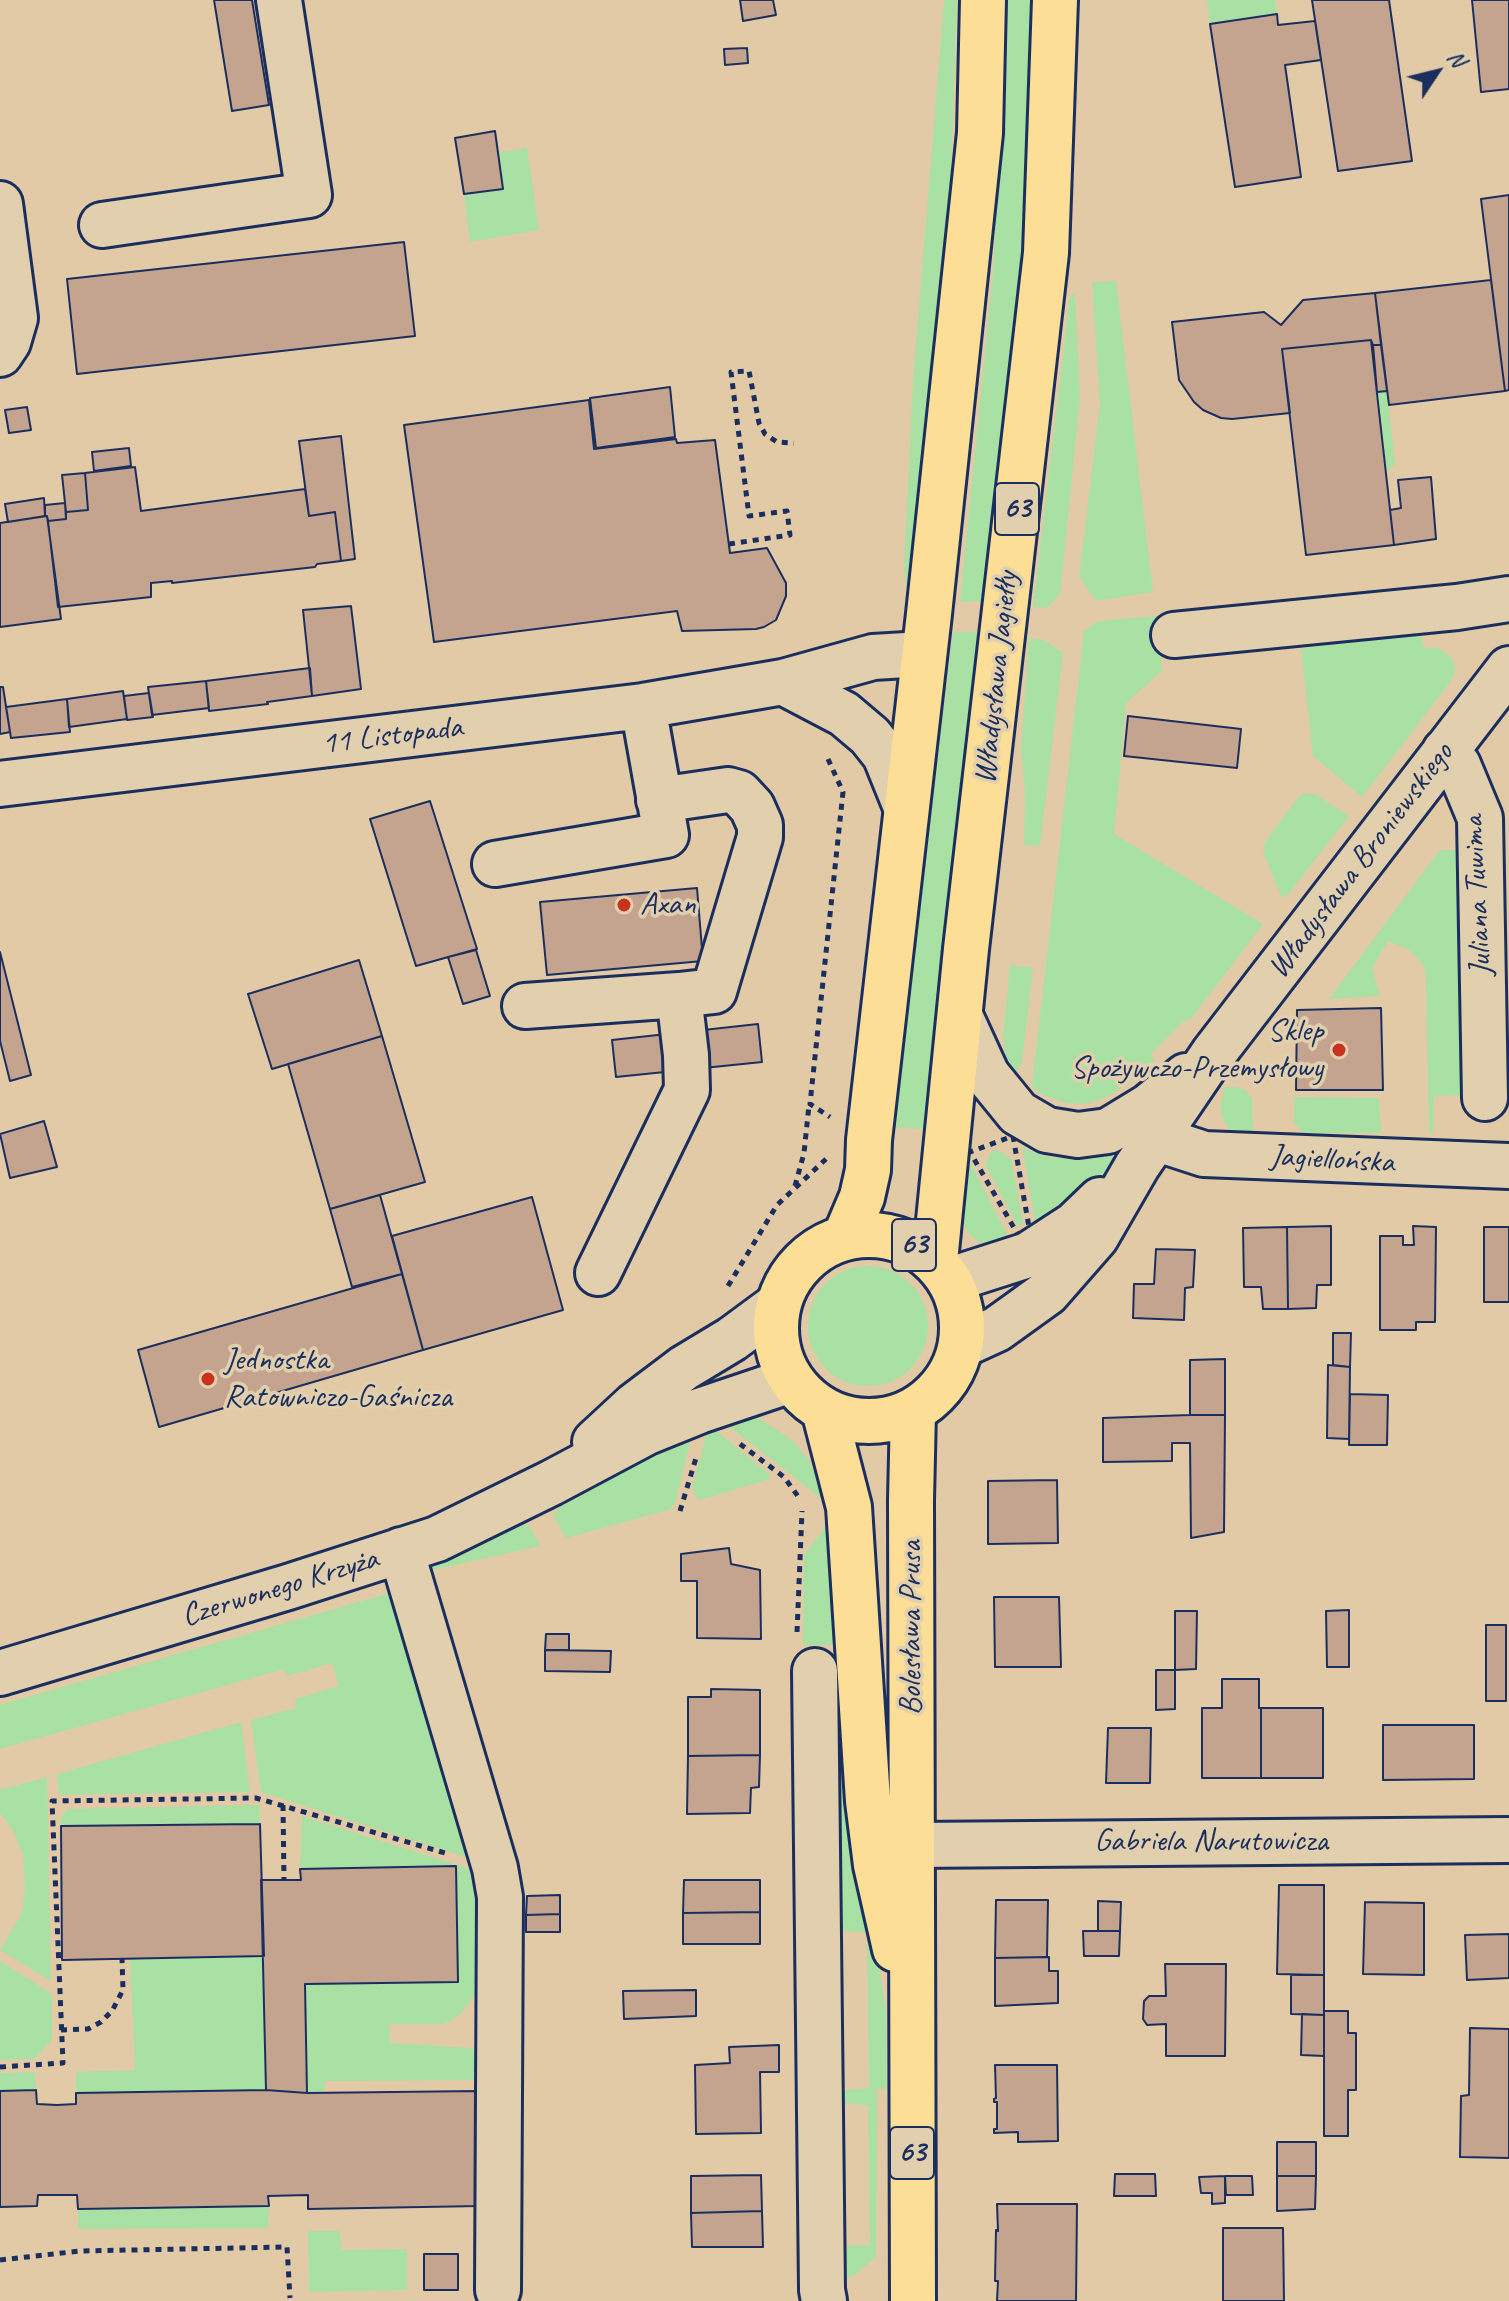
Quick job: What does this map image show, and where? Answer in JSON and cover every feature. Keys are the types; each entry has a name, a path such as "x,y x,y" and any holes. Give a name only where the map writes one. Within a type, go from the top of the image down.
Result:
{"main road":[{"name":"63","path":"845,1237 862,1197 868,1170 980,133 983,0"},
{"name":"Władysława Jagiełły","path":"943,1270 960,1016 1046,253 1055,0"},
{"name":"63","path":"869,1234 893,1237 916,1246 943,1270 959,1300 963,1322 962,1345 945,1384 931,1399 913,1411 891,1419 869,1422 846,1419 824,1410 806,1397 791,1380 780,1357 775,1331 778,1305 787,1282 802,1262 822,1247 845,1237 869,1234"},
{"name":"Bolesława Prusa","path":"824,1410 849,1507 868,1801 876,1865 911,2004"},
{"name":"Bolesława Prusa","path":"913,1411 913,2301"},
{"path":"868,1801 913,1845"}],"street":[{"path":"102,225 309,195 279,0"},
{"path":"0,204 15,318 8,342 0,354"},
{"path":"1174,635 1509,599"},
{"name":"11 Listopada","path":"0,784 643,706 783,682 873,657 923,654"},
{"name":"Władysława Broniewskiego","path":"962,1345 997,1329 1047,1293 1096,1237 1147,1152 1213,1054 1509,669"},
{"path":"783,682 844,714 870,736 885,755 906,807"},
{"path":"495,864 666,835 643,706"},
{"name":"Juliana Tuwima","path":"1445,751 1458,765 1480,818 1485,1098"},
{"path":"525,1006 714,991 760,837 760,825 752,807 739,793 728,790 659,800"},
{"path":"598,1273 687,1090 679,995"},
{"name":"Władysława Broniewskiego","path":"960,1016 987,1075 1018,1113 1047,1130 1078,1135 1108,1131 1149,1106 1213,1054"},
{"name":"Władysława Broniewskiego","path":"943,1270 1028,1255 1074,1225 1147,1152"},
{"name":"Jagiellońska","path":"1147,1152 1509,1166"},
{"name":"Czerwonego Krzyża","path":"551,1483 635,1405 778,1305"},
{"name":"Czerwonego Krzyża","path":"0,1673 437,1539 647,1432 791,1380"},
{"path":"401,1550 495,1868 500,1897 498,2290"},
{"path":"815,1671 824,2301"},
{"name":"Gabriela Narutowicza","path":"913,1845 1509,1840"}],"path":[{"path":"729,544 790,535 787,511 749,516 731,372 749,371 759,423 765,434 777,442 794,443"},
{"path":"795,1186 804,1153 810,1104 843,792 826,755"},
{"path":"810,1104 830,1117 837,1127"},
{"path":"970,1152 1024,1245 1029,1227 1013,1136"},
{"path":"727,1288 777,1205 828,1157"},
{"path":"739,1444 784,1477 800,1499 796,1647 815,1671"},
{"path":"680,1511 697,1454"},
{"path":"802,1511 815,1510"},
{"path":"0,2067 63,2063 52,1801 256,1798 495,1868"},
{"path":"283,1805 284,1880"},
{"path":"61,2030 88,2029 112,2011 123,1990 122,1958"},
{"path":"0,2260 80,2251 287,2247 290,2298"}],"green space":[{"path":"944,0 957,0 950,206 913,589 907,588 904,570 913,380"},
{"path":"1006,0 1033,0 1020,275 983,601 960,602 993,273"},
{"path":"1207,0 1275,0 1277,14 1210,24"},
{"path":"527,148 539,230 470,242 464,194 503,189 498,153"},
{"path":"1116,281 1153,592 1096,601 1079,577 1100,404 1092,282"},
{"path":"1075,294 1080,398 1060,595 1046,608 1033,607 1070,296"},
{"path":"1387,391 1395,464 1386,472 1377,392"},
{"path":"1157,616 1162,671 1126,703 1114,834 1263,924 1191,1019 1183,1022 1151,1054 1154,1060 1109,1096 1086,1104 1066,1103 1041,1094 1032,1086 1084,631 1098,621"},
{"path":"1420,631 1424,648 1438,648 1451,657 1454,674 1362,797 1313,756 1301,649"},
{"path":"953,632 981,632 924,1129 893,1127"},
{"path":"1029,638 1044,640 1063,653 1040,846 1024,845 1025,795 1021,748"},
{"path":"1315,794 1349,816 1286,897 1281,896 1263,852 1265,842 1299,796"},
{"path":"1440,850 1461,850 1464,1095 1434,1096 1433,1133 1429,1133 1426,981 1420,961 1408,949 1388,941 1372,968 1380,996 1329,999"},
{"path":"1010,965 1033,968 1022,1062 1014,1076 1006,1058 1003,1035"},
{"path":"1224,1087 1244,1089 1252,1098 1253,1147 1233,1136 1224,1121 1220,1110"},
{"path":"1294,1097 1379,1098 1381,1133 1304,1133 1294,1123"},
{"path":"1022,1147 1047,1157 1083,1160 1111,1155 1116,1159 1082,1200 1038,1237"},
{"path":"997,1150 1011,1158 1023,1223 1021,1226 1018,1226 985,1164 991,1152"},
{"path":"968,1163 1012,1244 979,1242 967,1232 964,1222"},
{"path":"868,1266 891,1270 911,1283 924,1303 928,1326 924,1349 911,1369 891,1382 868,1386 845,1382 825,1369 812,1349 808,1326 812,1303 825,1283 845,1270"},
{"path":"717,1417 757,1417 792,1440 809,1460 826,1502"},
{"path":"691,1423 694,1426 675,1504 668,1510 566,1538 555,1519 555,1512 562,1505"},
{"path":"714,1429 769,1474 770,1479 700,1500 696,1497 692,1488 707,1433"},
{"path":"524,1524 530,1527 540,1546 428,1571 426,1568"},
{"path":"827,1525 839,1645 803,1645 804,1555"},
{"path":"390,1593 466,1857 261,1792 251,1720 296,1708 295,1699 339,1686 332,1663 287,1676 284,1669 0,1749 0,1705"},
{"path":"837,1671 886,2010 887,2085 885,2089 877,2089 876,2257 856,2274 842,2280 843,2249 848,2245 870,2245 868,2105 845,2103 841,2096 845,2090 869,2088 867,1932 846,1932 840,1923"},
{"path":"241,1722 250,1792 59,1795 57,1774"},
{"path":"47,1777 51,1981 0,1950 22,1913 25,1888 23,1855 14,1832 0,1813 0,1790"},
{"path":"259,1805 260,1824 61,1826 60,1819 67,1809"},
{"path":"302,1816 476,1871 482,1897 480,1974 475,1994 463,2011 443,2024 389,2024 390,2043 470,2048 479,2052 494,2080 325,2081 324,2093 307,2093 305,1984 458,1982 300,1869"},
{"path":"264,1956 266,2090 76,2093 76,2072 135,2070 130,1959"},
{"path":"0,1961 52,1994 52,2039 34,2059 0,2060"},
{"path":"35,2072 36,2090 0,2091 0,2073"},
{"path":"269,2206 268,2228 78,2229 78,2209"},
{"path":"308,2231 340,2231 341,2250 407,2249 407,2290 309,2292"}],"building":[{"path":"214,0 252,0 269,105 232,111"},
{"path":"740,0 773,0 776,15 743,21"},
{"path":"1312,0 1389,0 1412,161 1338,171"},
{"path":"1472,0 1509,0 1509,89 1481,92"},
{"path":"1277,14 1278,25 1315,21 1321,60 1285,65 1301,177 1235,187 1210,24"},
{"path":"747,48 748,63 725,65 724,49"},
{"path":"495,131 503,189 464,194 455,138"},
{"path":"1509,195 1509,390 1505,391 1481,199"},
{"path":"404,242 415,336 77,374 67,279"},
{"path":"1491,280 1505,391 1389,405 1375,293"},
{"path":"1375,293 1381,345 1373,345 1371,340 1282,349 1290,413 1221,418 1194,402 1179,380 1172,322 1264,312 1281,325 1303,300"},
{"path":"1371,340 1394,545 1306,555 1282,349"},
{"path":"1373,345 1381,345 1387,391 1377,392"},
{"path":"670,387 675,437 596,448 590,398"},
{"path":"589,400 594,449 676,439 677,443 715,440 730,553 767,548 786,583 786,596 776,620 756,629 682,631 677,611 434,642 404,425"},
{"path":"27,407 31,430 9,433 5,410"},
{"path":"341,436 355,559 341,561 335,512 309,516 299,441"},
{"path":"129,448 131,466 94,471 92,452"},
{"path":"135,467 141,511 305,489 309,516 335,512 341,561 317,564 315,567 151,583 151,597 58,607 48,521 66,519 66,512 88,510 85,473"},
{"path":"85,473 88,510 66,512 62,475"},
{"path":"1431,477 1436,539 1394,545 1390,510 1401,508 1398,480"},
{"path":"44,498 45,516 8,522 5,504"},
{"path":"65,503 66,519 48,521 45,505"},
{"path":"47,516 61,619 0,627 0,523"},
{"path":"351,606 361,689 312,696 303,610"},
{"path":"310,668 312,696 209,711 206,681"},
{"path":"206,681 209,708 152,715 148,687"},
{"path":"0,687 3,687 10,732 0,734"},
{"path":"123,691 127,719 69,727 67,699"},
{"path":"149,693 153,717 127,720 124,696"},
{"path":"67,699 70,732 11,738 6,707"},
{"path":"1128,716 1241,729 1237,768 1124,756"},
{"path":"430,801 477,949 416,966 370,819"},
{"path":"697,888 703,961 547,975 540,902"},
{"path":"476,950 490,996 463,1004 448,957"},
{"path":"0,952 31,1075 10,1081 0,1041"},
{"path":"359,960 382,1036 272,1069 248,994"},
{"name":"Sklep Spożywczo-Przemysłowy","path":"1381,1008 1383,1090 1296,1090 1297,1010"},
{"path":"758,1024 762,1062 616,1077 612,1040"},
{"path":"382,1036 425,1182 330,1209 288,1064"},
{"path":"44,1121 57,1167 10,1178 0,1134"},
{"path":"380,1195 402,1274 352,1287 330,1209"},
{"path":"532,1197 563,1310 423,1350 392,1236"},
{"path":"1331,1226 1331,1285 1317,1285 1316,1308 1288,1309 1287,1227"},
{"path":"1413,1226 1436,1227 1435,1322 1416,1322 1416,1330 1380,1330 1380,1236 1403,1236 1403,1245 1414,1245"},
{"path":"1287,1227 1288,1309 1263,1309 1261,1287 1244,1287 1243,1228"},
{"path":"1484,1227 1509,1227 1509,1302 1484,1302"},
{"path":"1156,1249 1195,1250 1193,1287 1185,1288 1184,1320 1133,1318 1134,1284 1154,1284"},
{"path":"402,1274 423,1350 159,1427 138,1350"},
{"path":"1333,1333 1351,1333 1350,1367 1333,1365"},
{"path":"1225,1359 1225,1415 1190,1415 1190,1360"},
{"path":"1328,1365 1350,1367 1349,1439 1327,1438"},
{"path":"1350,1394 1388,1395 1387,1445 1349,1445"},
{"path":"1225,1415 1224,1532 1191,1538 1190,1443 1172,1443 1172,1461 1103,1462 1103,1418"},
{"path":"1057,1480 1058,1543 988,1544 988,1481"},
{"path":"729,1548 731,1564 760,1570 761,1639 697,1638 697,1581 681,1581 681,1554"},
{"path":"994,1597 1059,1597 1061,1667 995,1667"},
{"path":"1349,1610 1349,1667 1327,1667 1326,1611"},
{"path":"1175,1611 1197,1611 1196,1669 1175,1670"},
{"path":"1486,1625 1506,1625 1506,1701 1486,1701"},
{"path":"546,1634 569,1634 569,1650 545,1650"},
{"path":"545,1650 611,1651 610,1672 545,1671"},
{"path":"1156,1670 1175,1670 1175,1709 1156,1710"},
{"path":"1222,1679 1259,1679 1261,1778 1202,1778 1202,1708 1222,1708"},
{"path":"711,1689 760,1690 760,1755 688,1756 688,1697 711,1697"},
{"path":"1261,1708 1323,1708 1323,1778 1261,1778"},
{"path":"1383,1725 1474,1725 1474,1779 1383,1780"},
{"path":"1108,1728 1151,1728 1150,1783 1106,1783"},
{"path":"760,1755 759,1787 751,1788 750,1813 687,1814 688,1756"},
{"path":"260,1824 264,1956 62,1960 61,1826"},
{"path":"456,1866 458,1982 305,1984 307,2093 266,2090 261,1880 301,1880 300,1869"},
{"path":"684,1880 760,1880 760,1912 683,1913"},
{"path":"1279,1885 1324,1885 1324,1975 1277,1974"},
{"path":"560,1895 560,1914 526,1915 527,1896"},
{"path":"996,1900 1048,1900 1047,1957 995,1958"},
{"path":"1098,1901 1121,1902 1120,1931 1098,1931"},
{"path":"1365,1902 1424,1903 1424,1975 1363,1974"},
{"path":"760,1912 760,1944 683,1944 683,1913"},
{"path":"560,1914 560,1932 526,1932 526,1915"},
{"path":"1083,1931 1120,1931 1119,1956 1084,1956"},
{"path":"1509,1934 1509,1978 1467,1980 1465,1935"},
{"path":"1049,1957 1049,1971 1058,1971 1058,2003 995,2006 995,1958"},
{"path":"1165,1964 1226,1964 1225,2056 1166,2056 1166,2024 1147,2025 1143,2019 1144,2001 1149,1996 1166,1996"},
{"path":"1291,1975 1324,1975 1324,2015 1291,2014"},
{"path":"696,1990 696,2016 624,2019 623,1991"},
{"path":"1324,2011 1348,2011 1348,2033 1356,2033 1356,2090 1348,2090 1348,2136 1324,2136"},
{"path":"1302,2014 1324,2015 1324,2056 1301,2055"},
{"path":"1470,2028 1509,2029 1509,2158 1460,2157 1461,2096 1469,2095"},
{"path":"779,2045 779,2072 760,2072 761,2133 696,2134 695,2065 730,2063 729,2047"},
{"path":"995,2065 1057,2065 1058,2141 1018,2142 1018,2132 994,2133 997,2129"},
{"path":"36,2090 37,2104 57,2105 76,2104 76,2093 478,2091 480,2206 308,2209 308,2195 268,2196 269,2206 78,2209 77,2195 38,2195 37,2206 0,2207 0,2091"},
{"path":"1277,2142 1316,2142 1316,2176 1277,2176"},
{"path":"1115,2174 1155,2174 1156,2196 1114,2196"},
{"path":"761,2175 762,2211 691,2213 691,2176"},
{"path":"1225,2176 1252,2176 1253,2195 1226,2195"},
{"path":"1225,2176 1225,2203 1212,2204 1212,2193 1201,2193 1199,2177"},
{"path":"1277,2176 1316,2176 1315,2209 1277,2211"},
{"path":"997,2204 1077,2204 1076,2301 997,2301"},
{"path":"762,2211 763,2247 692,2247 691,2213"},
{"path":"1223,2228 1283,2228 1284,2301 1223,2301"},
{"path":"424,2254 458,2254 458,2290 424,2290"}],"place":[{"name":"Axan","path":"624,905"},
{"name":"Sklep Spożywczo-Przemysłowy","path":"1339,1050"},
{"name":"Jednostka Ratowniczo-Gaśnicza","path":"208,1379"}]}
